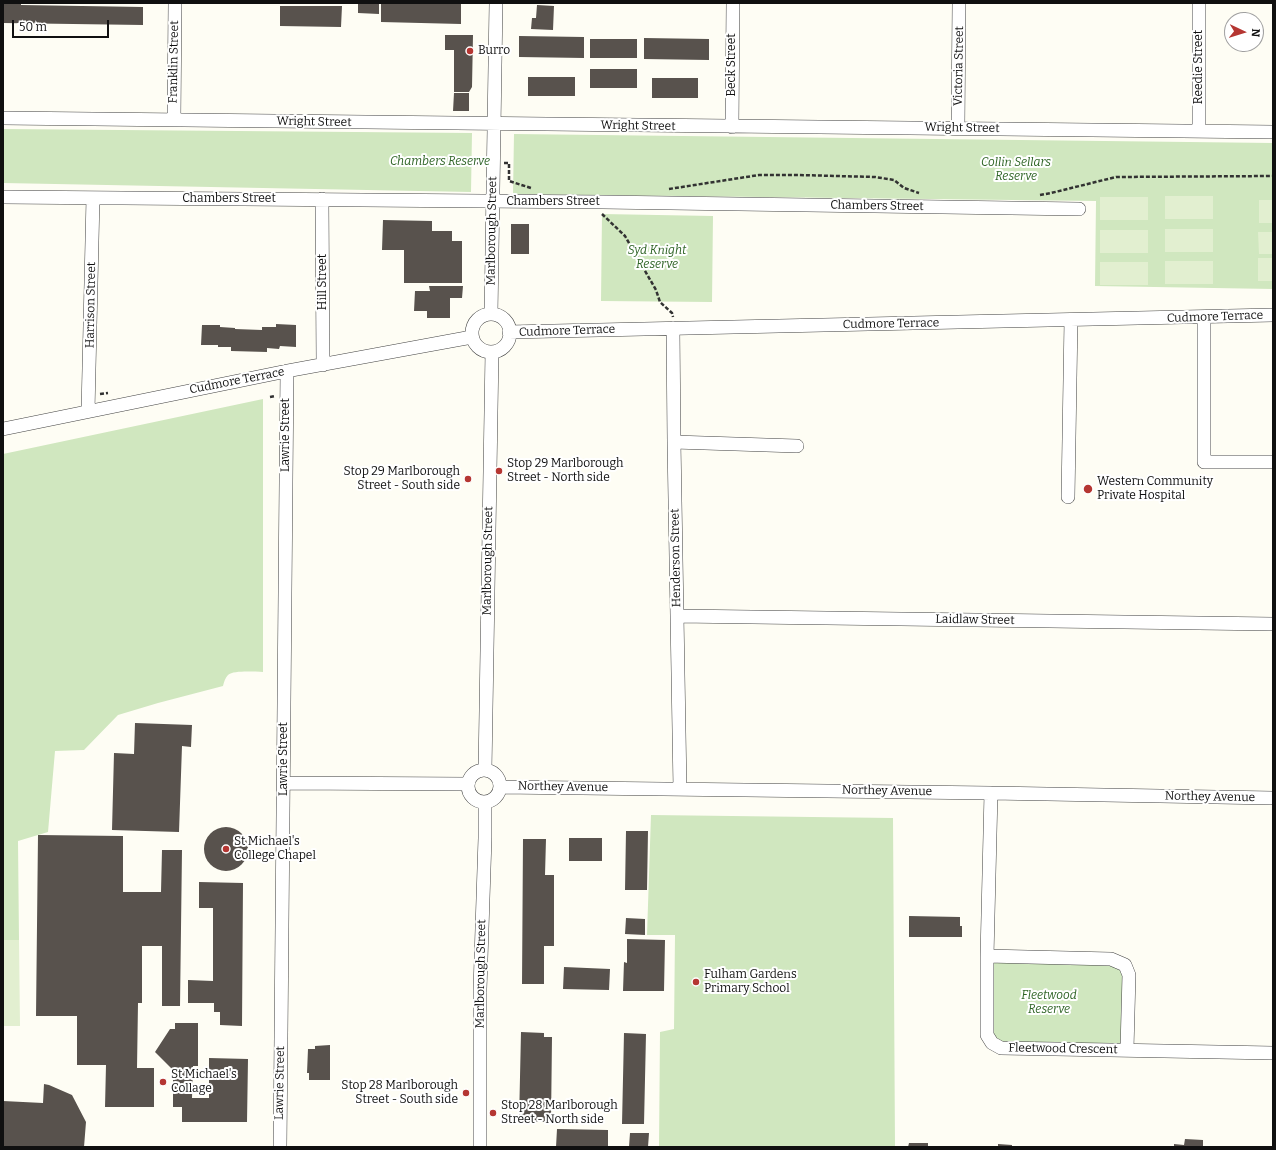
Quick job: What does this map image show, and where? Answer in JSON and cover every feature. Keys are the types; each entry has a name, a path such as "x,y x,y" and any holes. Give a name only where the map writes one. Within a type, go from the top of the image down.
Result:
{"street":[{"name":"Franklin Street","path":"174,120 175,3"},
{"name":"Marlborough Street","path":"491,314 496,3"},
{"name":"Beck Street","path":"732,127 733,3"},
{"name":"Victoria Street","path":"958,128 960,3"},
{"name":"Reedie Street","path":"1199,3 1199,131"},
{"name":"Wright Street","path":"3,118 1273,132"},
{"name":"Chambers Street","path":"3,197 603,202 1079,209"},
{"name":"Harrison Street","path":"88,411 93,198"},
{"name":"Hill Street","path":"322,199 323,365"},
{"path":"491,314 499,316 505,321 510,332 506,344 502,348 492,352 486,352 474,343 472,337 474,325 478,319 491,314"},
{"name":"Cudmore Terrace","path":"510,332 1204,318 1273,315"},
{"path":"1204,318 1204,462 1273,462"},
{"path":"1068,497 1070,320"},
{"name":"Henderson Street","path":"673,328 680,788"},
{"name":"Cudmore Terrace","path":"3,429 287,371 472,337"},
{"name":"Marlborough Street","path":"485,770 492,352"},
{"name":"Lawrie Street","path":"280,1147 287,371"},
{"path":"674,442 797,446"},
{"name":"Laidlaw Street","path":"678,616 1273,624"},
{"path":"485,770 492,772 497,776 500,787 499,792 494,798 485,802 474,798 470,794 468,784 474,773 485,770"},
{"path":"284,783 468,784"},
{"name":"Northey Avenue","path":"500,787 680,788 1273,798"},
{"name":"Fleetwood Crescent","path":"991,793 987,956 987,1035 992,1043 1001,1048 1273,1053"},
{"name":"Marlborough Street","path":"480,1147 480,989 485,802"},
{"name":"Fleetwood Crescent","path":"987,956 1111,959 1125,965 1129,975 1127,1050"}],"path":[{"path":"476,163 482,163"},
{"path":"505,163 509,163 509,181 535,189"},
{"path":"664,190 759,175 798,174 875,177 894,180 904,188 917,193 925,193"},
{"path":"1038,195 1116,177 1273,176"},
{"path":"603,202 602,214 625,236 656,290 660,302 672,313 673,328"}],"green space":[{"name":"Chambers Reserve","path":"3,129 472,133 471,192 3,183"},
{"name":"Collin Sellars Reserve","path":"514,134 1273,143 1273,289 1095,286 1096,201 513,194"},
{"path":"1165,196 1213,196 1213,219 1165,219"},
{"path":"1100,197 1148,197 1148,220 1100,220"},
{"path":"1259,200 1273,200 1273,223 1259,223"},
{"name":"Syd Knight Reserve","path":"602,214 713,216 712,302 601,301"},
{"path":"1165,229 1213,229 1213,252 1165,252"},
{"path":"1100,230 1148,230 1148,253 1100,253"},
{"path":"1258,232 1273,232 1273,254 1259,254"},
{"path":"1258,258 1273,258 1273,281 1258,281"},
{"path":"1165,261 1213,261 1213,284 1165,284"},
{"path":"1100,262 1148,262 1148,285 1100,285"},
{"path":"263,399 263,672 231,673 226,677 223,686 118,715 84,750 55,751 48,832 18,841 19,940 3,940 3,454"},
{"path":"651,815 893,818 895,1147 659,1147 660,1032 674,1029 675,935 647,935"},
{"path":"3,940 19,940 20,1026 3,1026"},
{"name":"Fleetwood Reserve","path":"991,959 1110,963 1122,967 1125,976 1123,1046 1003,1044 995,1040 992,1034"}],"building":[{"path":"3,3 21,3 21,5 143,7 143,25 3,23"},
{"path":"358,3 379,3 379,14 358,13"},
{"path":"381,3 461,3 461,24 381,22"},
{"path":"537,5 554,6 553,30 531,29 532,18 536,18"},
{"path":"280,6 342,6 341,27 280,26"},
{"path":"445,35 473,35 472,87 469,92 454,92 454,50 445,50"},
{"path":"519,36 584,37 584,58 519,57"},
{"path":"644,38 709,39 709,60 644,59"},
{"path":"590,39 637,39 637,58 590,58"},
{"path":"590,69 637,69 637,88 590,88"},
{"path":"528,77 575,77 575,96 528,96"},
{"path":"652,78 698,78 698,98 652,98"},
{"path":"454,93 469,93 469,111 453,111"},
{"path":"383,220 432,221 432,231 452,231 452,241 462,241 462,283 404,283 404,250 382,250"},
{"path":"511,224 529,224 529,254 511,254"},
{"path":"429,286 463,286 462,298 450,298 450,318 427,318 427,311 414,311 415,291 430,291"},
{"path":"276,324 296,325 296,347 280,346 279,349 267,348 267,352 231,351 231,347 201,345 202,325 220,325 220,327 235,329 262,330 262,327 276,327"},
{"path":"135,723 192,725 191,747 182,746 179,832 112,830 114,753 134,754"},
{"name":"St Michael's College Chapel","path":"222,827 230,827 235,828 242,833 247,840 247,858 242,865 235,870 222,871 214,868 207,861 204,853 204,845 207,837 214,830"},
{"path":"626,831 648,831 647,890 625,890"},
{"path":"38,835 123,836 123,892 161,892 162,850 182,850 180,1006 162,1006 162,946 142,946 142,1003 138,1003 137,1068 154,1068 154,1107 105,1107 106,1065 77,1065 77,1016 36,1016"},
{"path":"569,838 602,838 602,861 569,861"},
{"path":"523,839 546,839 545,875 554,875 554,946 544,946 544,984 522,984"},
{"path":"199,882 243,883 242,1026 220,1025 220,1012 214,1012 214,1003 188,1003 188,980 213,981 213,908 199,908"},
{"path":"909,916 960,917 962,937 909,937"},
{"path":"626,918 645,919 645,935 625,934"},
{"path":"627,939 665,940 664,991 623,991 624,962 627,963"},
{"path":"564,967 610,969 609,990 563,989"},
{"path":"175,1023 198,1023 198,1066 193,1066 192,1098 209,1098 209,1058 248,1059 247,1122 182,1122 182,1107 173,1107 173,1070 155,1052 170,1029 175,1029"},
{"path":"521,1032 544,1033 544,1037 552,1037 551,1122 519,1122"},
{"path":"624,1033 646,1034 644,1124 622,1124"},
{"path":"330,1045 330,1080 309,1080 309,1073 307,1073 308,1049 315,1049 315,1046"},
{"path":"44,1084 72,1095 86,1122 84,1147 3,1147 3,1101 43,1103"},
{"path":"557,1129 608,1130 608,1147 556,1147"},
{"path":"630,1133 649,1133 648,1147 629,1147"},
{"path":"1185,1139 1203,1140 1203,1147 1174,1147 1174,1144 1184,1145"},
{"path":"909,1143 928,1143 928,1147 908,1147"},
{"path":"998,1144 1012,1145 1012,1147 998,1147"}],"place":[{"name":"Burro","path":"470,51"},
{"name":"Stop 29 Marlborough Street - North side","path":"499,471"},
{"name":"Stop 29 Marlborough Street - South side","path":"468,479"},
{"name":"Western Community Private Hospital","path":"1088,489"},
{"name":"St Michael's College Chapel","path":"226,849"},
{"name":"Fulham Gardens Primary School","path":"696,982"},
{"name":"St Michael's Collage","path":"163,1082"},
{"name":"Stop 28 Marlborough Street - South side","path":"466,1093"},
{"name":"Stop 28 Marlborough Street - North side","path":"493,1113"}]}
